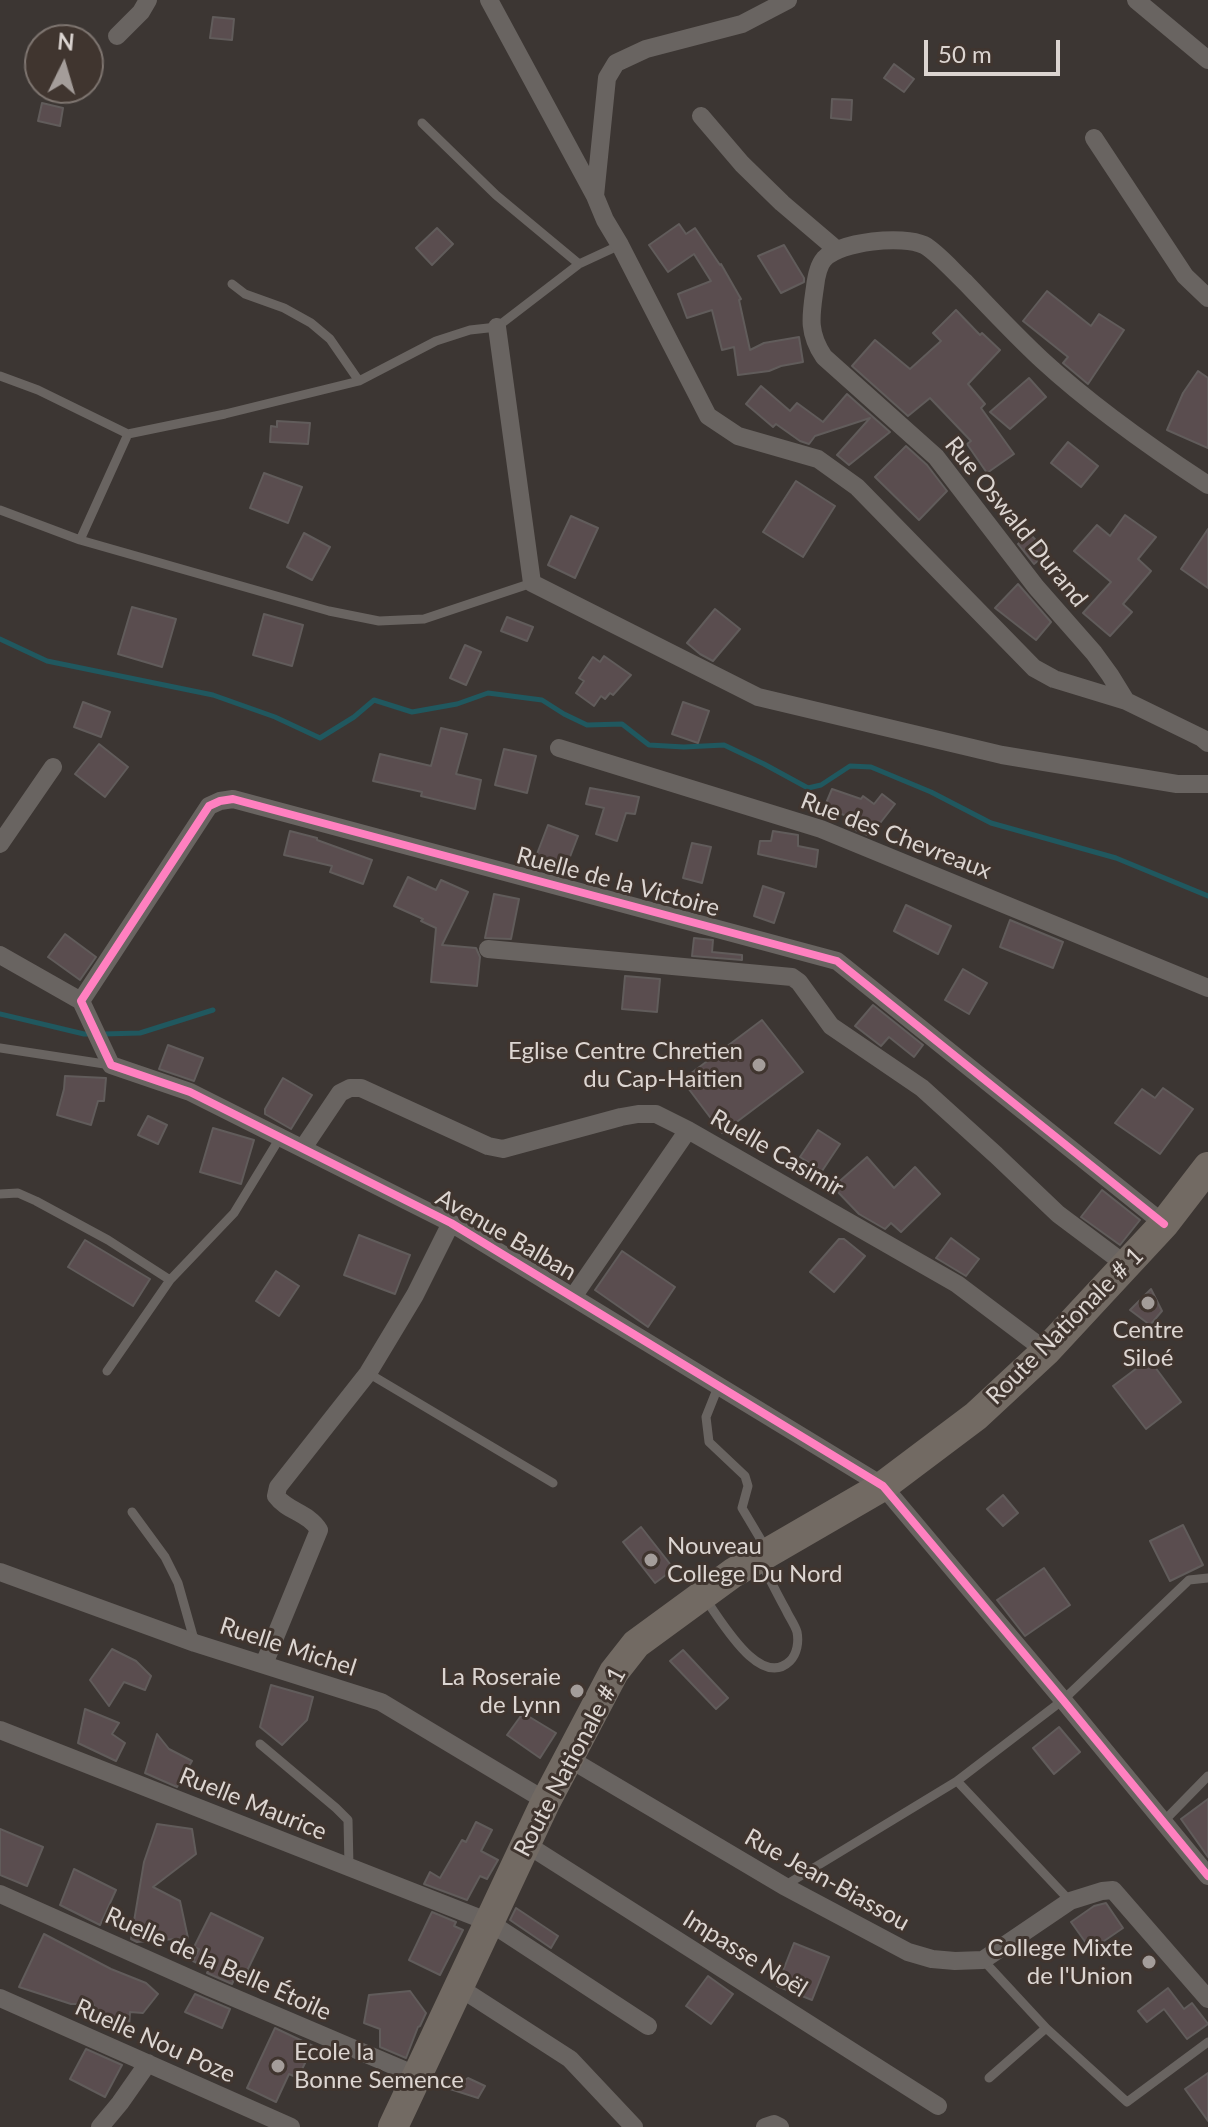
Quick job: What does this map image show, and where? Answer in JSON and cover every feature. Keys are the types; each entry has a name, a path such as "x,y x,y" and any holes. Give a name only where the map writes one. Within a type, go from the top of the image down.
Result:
{"main road":[{"name":"Route Nationale # 1","path":"393,2127 546,1801 614,1672 636,1644 733,1573 883,1486 976,1416 1046,1351 1164,1224 1208,1167"}],"street":[{"path":"117,36 141,12 148,0"},
{"path":"489,0 595,196 708,416 738,436 818,459 857,487 1034,668 1054,679 1126,701 1206,737"},
{"path":"595,196 607,78 616,63 646,49 742,24 788,0"},
{"path":"1136,0 1208,60"},
{"path":"701,116 829,255 856,244 890,241 924,245 1042,360 1094,405 1208,485"},
{"path":"1094,138 1185,276 1208,298"},
{"name":"Rue Oswald Durand","path":"829,255 818,272 810,327 815,344 824,357 936,457 1036,587 1094,653 1126,701"},
{"path":"497,327 532,583 758,697 1002,755 1177,784 1208,784"},
{"name":"Rue des Chevreaux","path":"559,748 821,829 1208,988"},
{"path":"0,844 53,767"},
{"name":"Ruelle de la Victoire","path":"81,1001 209,806 233,799 837,961 1164,1224"},
{"path":"488,949 792,977 831,1026 922,1088 1058,1214 1126,1265"},
{"path":"0,955 81,1001 111,1065"},
{"name":"Avenue Balban","path":"111,1065 190,1092 451,1223 883,1486 1208,1876"},
{"name":"Ruelle Casimir","path":"303,1148 340,1093 350,1088 361,1088 488,1146 503,1149 621,1117 656,1114 957,1284 1046,1351"},
{"path":"573,1297 688,1130"},
{"path":"264,1664 319,1530 314,1522 280,1502 276,1496 278,1487 368,1373 415,1295 451,1223"},
{"name":"Ruelle Michel","path":"0,1572 195,1643 381,1702 546,1801"},
{"name":"Ruelle Maurice","path":"0,1730 489,1922 648,2026"},
{"name":"Rue Jean-Biassou","path":"568,1758 784,1886 908,1952 932,1959 983,1960"},
{"name":"Impasse Noël","path":"526,1844 938,2106"},
{"path":"983,1960 1070,1901 1113,1890 1208,1999"},
{"name":"Ruelle de la Belle Étoile","path":"0,1894 418,2076"},
{"path":"460,1988 570,2059 634,2127"},
{"name":"Ruelle Nou Poze","path":"0,1998 291,2127"},
{"path":"100,2127 148,2063"},
{"path":"765,2127 774,2124 780,2127"}],"lane":[{"path":"422,123 496,195 579,264"},
{"path":"0,376 38,390 128,434 225,414 359,381 436,341 470,330 497,327 579,264 620,245"},
{"path":"232,284 245,294 284,308 311,323 330,339 359,381"},
{"path":"80,540 128,434"},
{"path":"0,510 80,540 329,611 379,621 424,619 532,583"},
{"path":"0,1048 111,1065"},
{"path":"107,1371 170,1280 234,1213 281,1136"},
{"path":"0,1194 18,1193 36,1201 108,1240 170,1280"},
{"path":"368,1373 553,1483"},
{"path":"702,1596 750,1658 772,1669 785,1666 793,1659 797,1632 742,1508 748,1486 745,1476 709,1442 706,1417 718,1387"},
{"path":"132,1512 165,1557 178,1583 195,1643"},
{"path":"784,1886 957,1781 1063,1700 1189,1580 1208,1578"},
{"path":"260,1744 348,1820 349,1867"},
{"path":"1163,1822 1208,1776"},
{"path":"957,1781 1070,1901"},
{"path":"983,1960 1046,2028 1127,2102 1208,2042"},
{"path":"989,2078 1046,2028"}],"building":[{"path":"213,17 234,19 232,40 210,38"},
{"path":"894,64 914,79 904,92 884,78"},
{"path":"832,99 852,100 851,120 831,118"},
{"path":"42,104 63,108 60,126 38,121"},
{"path":"679,224 686,234 695,228 741,299 750,350 764,343 799,337 803,362 738,375 734,347 722,350 712,310 687,318 678,294 711,281 694,254 668,272 649,245"},
{"path":"437,228 453,244 432,265 416,248"},
{"path":"784,245 804,282 781,293 758,256"},
{"path":"1047,291 1091,326 1099,314 1124,330 1088,384 1063,363 1068,357 1023,321"},
{"path":"956,310 1000,350 968,384 985,404 981,408 1014,454 987,473 967,444 971,441 930,398 908,416 852,366 875,340 910,369 941,341 933,333"},
{"path":"1198,371 1208,378 1208,448 1167,430 1183,393"},
{"path":"1029,378 1046,397 1010,429 990,412"},
{"path":"761,386 790,411 797,403 823,422 847,394 890,432 849,465 837,455 870,418 815,436 809,444 776,424 773,427 746,404"},
{"path":"277,421 310,423 308,444 270,442 271,426 277,427"},
{"path":"1068,442 1098,466 1081,487 1051,463"},
{"path":"906,446 927,465 947,491 919,520 875,477"},
{"path":"264,473 302,487 288,523 250,508"},
{"path":"796,481 835,506 803,557 763,532"},
{"path":"1125,515 1156,537 1138,559 1151,571 1123,604 1132,612 1110,636 1083,613 1111,582 1074,551 1097,525 1110,536"},
{"path":"571,516 598,528 575,578 548,565"},
{"path":"1208,529 1208,588 1181,569"},
{"path":"304,533 330,547 312,580 287,567"},
{"path":"1030,534 1048,553 1034,564 1018,544"},
{"path":"1018,584 1051,622 1036,640 995,608"},
{"path":"132,607 176,619 162,667 118,654"},
{"path":"715,609 740,629 713,661 687,643"},
{"path":"264,614 303,625 292,666 253,655"},
{"path":"507,617 533,627 527,641 501,631"},
{"path":"465,645 481,652 466,685 450,678"},
{"path":"604,656 631,675 613,695 610,693 605,699 601,696 594,706 576,693 584,681 579,678 593,657 600,662"},
{"path":"83,702 110,712 101,737 74,727"},
{"path":"683,702 709,711 698,743 672,734"},
{"path":"441,728 467,734 456,774 481,780 475,809 373,781 380,754 431,766"},
{"path":"99,744 128,767 105,797 75,774"},
{"path":"504,749 536,756 527,793 495,785"},
{"path":"590,788 639,797 635,814 626,813 617,841 596,834 604,808 586,804"},
{"path":"832,789 861,799 863,796 874,804 882,794 895,804 870,836 846,826 853,818 824,808"},
{"path":"548,825 578,836 563,875 532,867"},
{"path":"290,831 317,838 372,860 363,884 330,872 332,866 284,855"},
{"path":"773,831 798,835 798,846 818,850 816,867 758,854 760,841 771,841"},
{"path":"692,843 711,847 702,883 683,878"},
{"path":"408,877 436,890 441,880 468,892 442,945 476,948 480,957 477,986 431,982 436,928 394,906"},
{"path":"763,886 784,893 774,923 754,916"},
{"path":"494,894 519,899 511,939 485,938"},
{"path":"906,905 951,926 938,954 894,931"},
{"path":"1010,920 1063,942 1053,968 1000,947"},
{"path":"65,934 96,957 80,980 48,957"},
{"path":"694,938 713,940 712,952 742,955 742,960 692,956"},
{"path":"963,969 987,983 969,1014 945,1000"},
{"path":"625,976 660,979 657,1012 622,1009"},
{"path":"873,1005 923,1045 914,1057 889,1037 881,1046 855,1026"},
{"path":"762,1020 803,1072 722,1133 682,1080"},
{"path":"168,1045 203,1058 194,1081 159,1069"},
{"path":"65,1076 106,1078 104,1101 98,1101 91,1125 57,1115"},
{"path":"283,1078 312,1095 291,1129 265,1114"},
{"path":"1163,1088 1193,1109 1160,1154 1115,1123 1142,1089 1155,1098"},
{"path":"148,1116 167,1125 158,1144 138,1135"},
{"path":"213,1128 254,1140 241,1184 200,1172"},
{"path":"818,1130 840,1144 822,1171 800,1157"},
{"path":"867,1157 894,1188 915,1167 940,1194 901,1232 891,1223 885,1229 859,1214 833,1187"},
{"path":"1102,1190 1140,1220 1120,1245 1081,1217"},
{"path":"359,1235 410,1255 395,1294 344,1275"},
{"path":"951,1238 979,1259 966,1276 936,1258"},
{"path":"839,1239 844,1239 865,1256 834,1292 810,1272"},
{"path":"85,1240 150,1279 133,1306 68,1267"},
{"path":"622,1251 675,1287 648,1327 595,1290"},
{"path":"276,1271 299,1286 279,1316 256,1301"},
{"path":"1151,1289 1162,1311 1150,1325 1130,1310"},
{"path":"1149,1359 1181,1402 1146,1429 1113,1386"},
{"path":"1003,1495 1018,1513 1003,1526 987,1509"},
{"path":"1183,1525 1203,1565 1170,1581 1150,1541"},
{"path":"641,1527 674,1569 655,1583 623,1542"},
{"path":"1044,1568 1070,1605 1025,1636 997,1600"},
{"path":"112,1649 136,1661 151,1676 145,1690 124,1682 109,1706 90,1680"},
{"path":"683,1650 728,1698 716,1709 670,1661"},
{"path":"271,1685 313,1697 307,1720 282,1745 260,1727"},
{"path":"85,1709 119,1723 112,1734 125,1743 116,1761 78,1743"},
{"path":"523,1713 556,1733 540,1758 507,1735"},
{"path":"1059,1727 1080,1752 1054,1774 1033,1748"},
{"path":"157,1734 169,1749 192,1761 177,1787 145,1773"},
{"path":"1208,1799 1208,1857 1181,1819"},
{"path":"476,1822 492,1830 481,1851 498,1860 487,1879 480,1876 467,1900 424,1884 430,1872 440,1878 462,1840 466,1842"},
{"path":"157,1824 192,1829 196,1854 153,1887 180,1901 188,1938 137,1942 131,1939 144,1862"},
{"path":"0,1829 43,1847 27,1886 0,1875"},
{"path":"74,1869 116,1890 100,1925 60,1905"},
{"path":"1106,1903 1123,1928 1091,1950 1071,1922 1094,1906"},
{"path":"516,1908 558,1936 551,1948 510,1920"},
{"path":"432,1912 456,1922 454,1926 463,1930 440,1975 409,1960"},
{"path":"211,1913 263,1938 246,1973 238,1970 232,1984 207,1973 209,1969 193,1961 199,1949 194,1947"},
{"path":"44,1934 111,1969 146,1983 158,1994 143,2013 130,2012 129,2029 112,2032 93,2004 71,2004 19,1987"},
{"path":"794,1943 829,1957 812,2000 777,1986"},
{"path":"708,1976 733,1994 711,2024 686,2006"},
{"path":"1168,1988 1184,2009 1192,2003 1208,2024 1187,2039 1164,2009 1147,2022 1138,2011"},
{"path":"410,1991 426,2013 406,2058 380,2047 380,2029 364,2023 369,1995"},
{"path":"195,1994 230,2009 222,2028 185,2012"},
{"path":"275,2028 313,2046 298,2078 289,2074 276,2102 247,2088"},
{"path":"86,2049 122,2065 105,2097 70,2079"},
{"path":"1208,2073 1208,2121 1185,2089"},
{"path":"468,2078 485,2086 478,2098 450,2089"}],"waterway":[{"path":"0,639 47,661 213,695 275,717 320,738 374,700 412,712 457,704 488,693 542,700 587,725 622,724 649,745 724,745 808,788 821,785 850,766 871,767 931,792 991,823 1116,858 1208,896"},
{"path":"103,1034 140,1033 213,1010"},
{"path":"0,1014 93,1034"}],"cycle path":[{"path":"1164,1224 837,961 233,799 209,806 81,1001 111,1065 190,1092 451,1223 883,1486 1208,1876"}],"place":[{"name":"Eglise Centre Chretien du Cap-Haitien","path":"759,1065"},
{"name":"Centre Siloé","path":"1148,1303"},
{"name":"Nouveau College Du Nord","path":"651,1560"},
{"name":"La Roseraie de Lynn","path":"577,1691"},
{"name":"College Mixte de l'Union","path":"1149,1962"},
{"name":"Ecole la Bonne Semence","path":"278,2066"}]}
